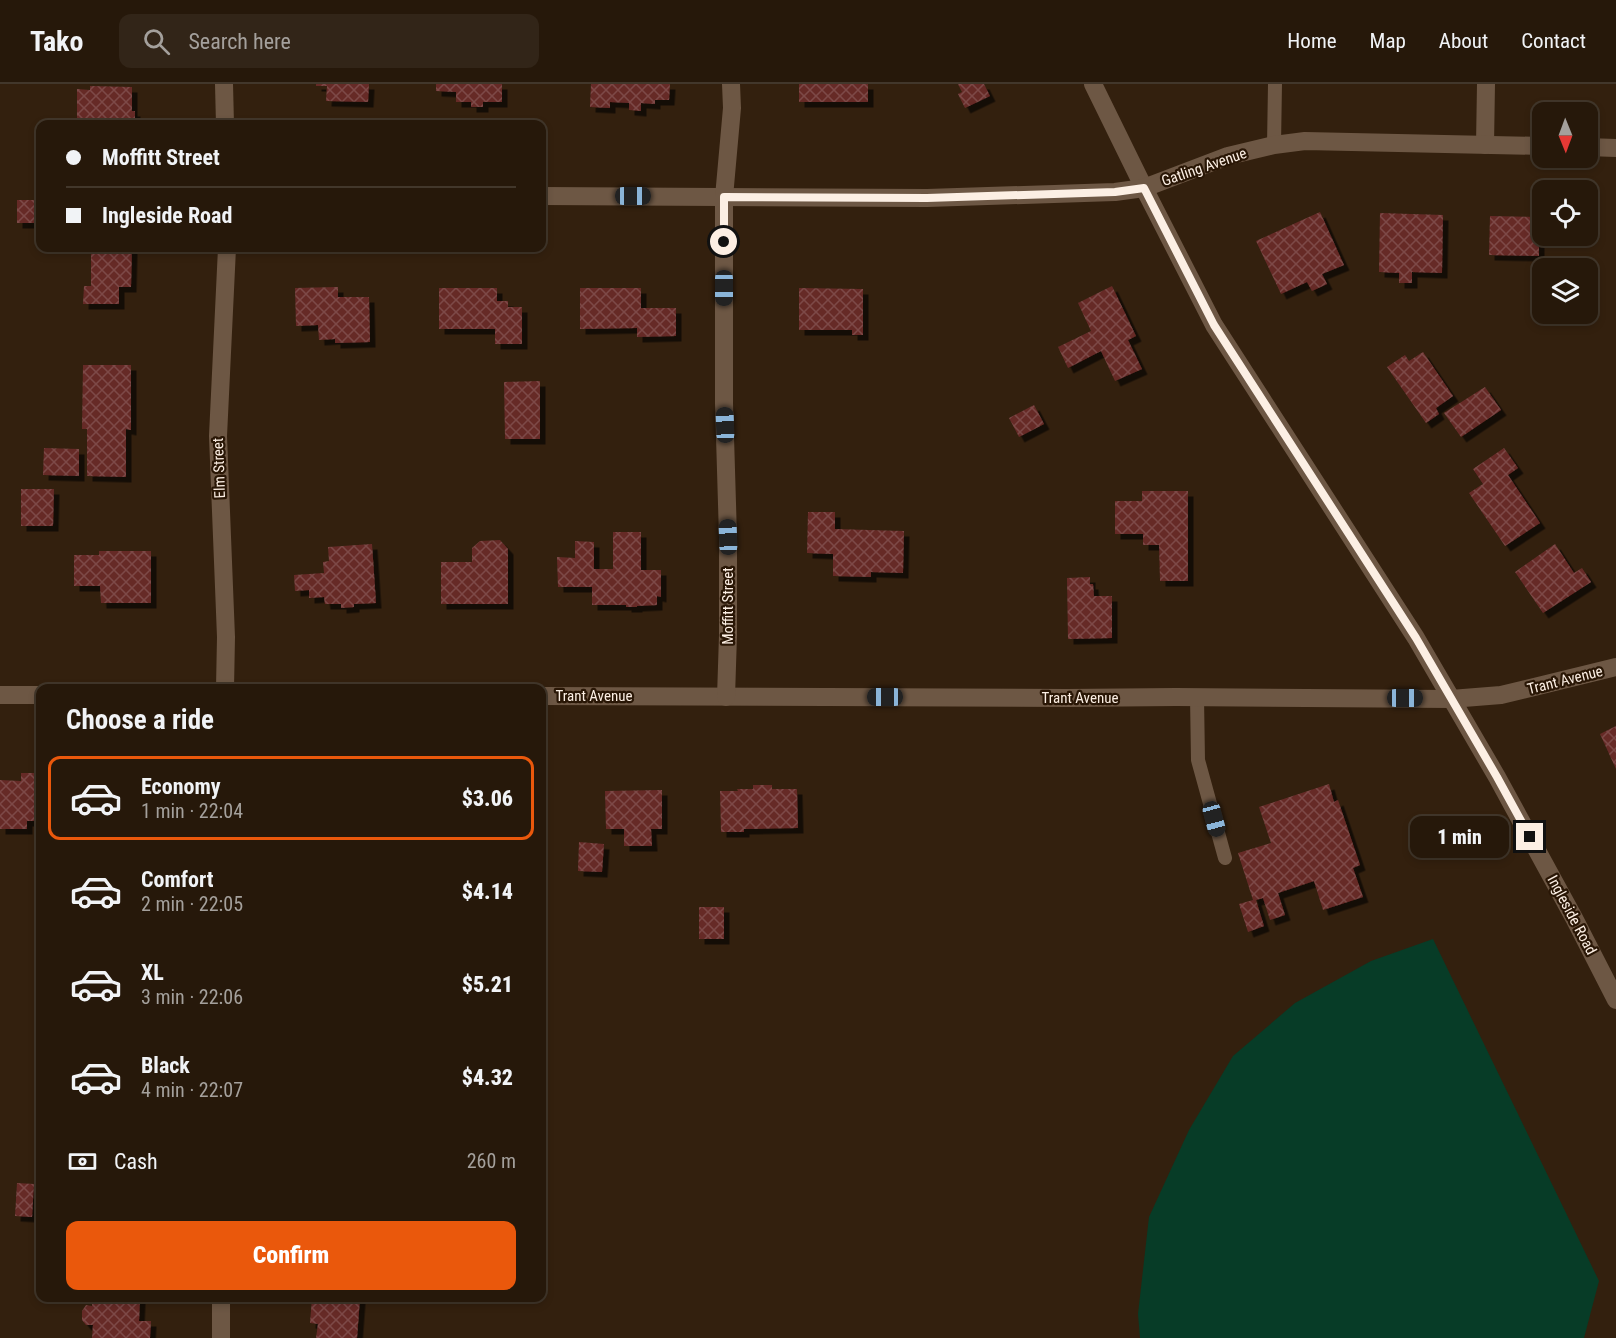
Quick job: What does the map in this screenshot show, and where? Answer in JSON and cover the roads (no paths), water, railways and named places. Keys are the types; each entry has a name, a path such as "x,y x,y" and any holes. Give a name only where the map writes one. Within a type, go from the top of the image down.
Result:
{"street":[{"path":"224,84 225,120"},
{"name":"Moffitt Street","path":"726,697 728,537 724,403 724,197 732,108 731,84"},
{"name":"Ingleside Road","path":"1093,84 1214,325 1416,638 1536,847 1616,1000"},
{"path":"1485,145 1486,84"},
{"name":"Gatling Avenue","path":"546,196 927,198 1115,192 1144,188 1228,156 1274,145 1305,141 1532,146"},
{"path":"1598,147 1616,148"},
{"name":"Elm Street","path":"225,684 226,638 218,436 227,252"},
{"name":"Trant Avenue","path":"546,696 1451,699 1501,695 1616,667"},
{"path":"0,694 36,694"},
{"path":"221,1302 221,1338"}],"lane":[{"path":"1274,145 1275,84"},
{"path":"1197,697 1198,760 1225,858"}]}
